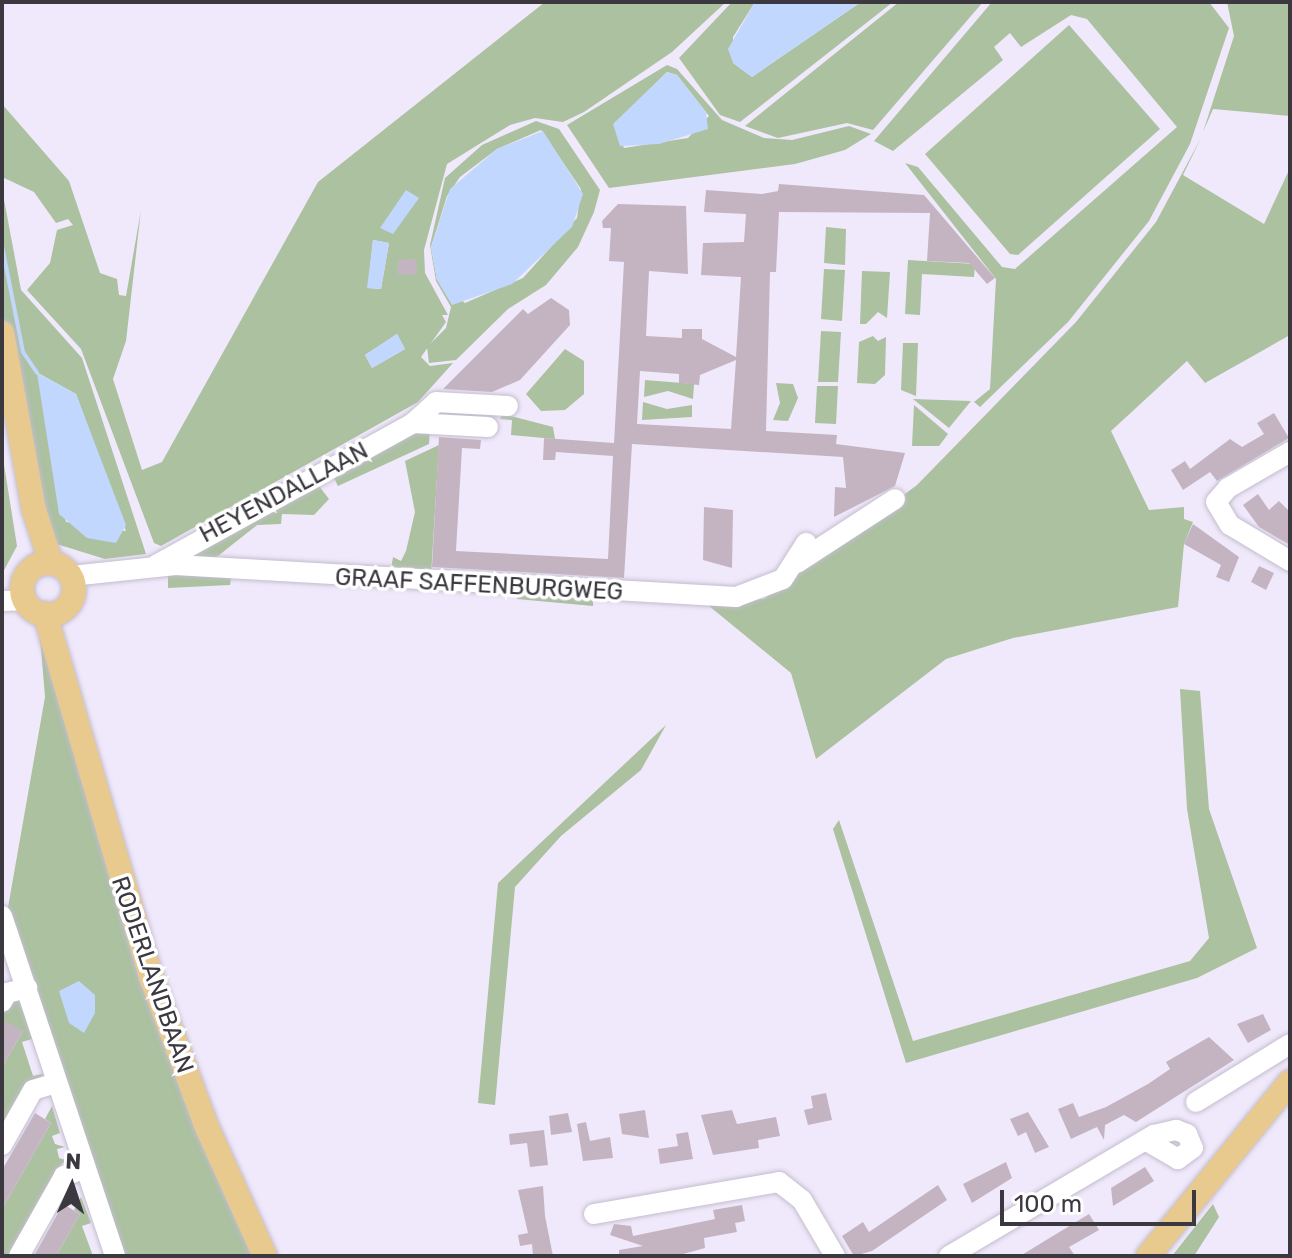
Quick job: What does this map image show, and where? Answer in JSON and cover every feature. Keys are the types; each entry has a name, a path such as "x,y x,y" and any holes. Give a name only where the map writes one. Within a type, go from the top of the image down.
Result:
{"main road":[{"name":"RODERLANDBAAN","path":"2,333 34,510 57,586 69,684 110,850 152,979 206,1125 265,1256"},
{"path":"13,595 57,586"},
{"path":"13,595 57,586"},
{"path":"1148,1256 1290,1082"}],"street":[{"name":"HEYENDALLAAN","path":"156,565 413,423 436,402 508,406"},
{"path":"413,423 488,427"},
{"path":"1290,452 1228,488 1216,502 1230,525 1290,561"},
{"path":"797,563 895,499"},
{"name":"GRAAF SAFFENBURGWEG","path":"57,586 156,565 723,597 770,588 797,563 806,543"},
{"path":"2,916 111,1255"},
{"path":"2,1002 7,993 27,988"},
{"path":"1196,1102 1290,1044"},
{"path":"2,1145 33,1090 56,1083"},
{"path":"949,1256 1147,1141"},
{"path":"19,1256 64,1176 83,1169"},
{"path":"594,1214 779,1182 802,1200 835,1256"}],"green space":[{"path":"545,2 726,2 672,52 584,112 563,122 535,118 510,125 447,164 424,250 425,273 448,315 442,315 446,322 421,357 430,366 453,363 418,402 161,546 154,543 81,349 27,290 50,263 57,230 73,225 68,219 56,223 34,192 2,177 2,104 69,181 100,273 117,279 119,295 126,296 141,210 126,341 113,379 142,470 162,462 318,182","holes":["373,240 389,243 381,289 368,288","397,334 405,349 372,368 365,355"]},
{"path":"732,2 755,2 733,37 733,63 752,77 861,2 893,2 740,122 720,115 679,58"},
{"path":"899,2 983,2 873,130 847,123 778,138 745,126"},
{"path":"992,2 1209,2 1229,28 1190,144 1149,221 1068,322 980,407 974,402 990,389 996,279 905,163 918,167 1002,267 1015,269 1177,127 1087,19 1071,15 1021,47 1010,33 994,47 1003,60 893,151 874,141"},
{"path":"1227,2 1290,2 1290,116 1213,109 1203,132 1234,36"},
{"path":"1069,25 1160,129 1018,255 1010,254 925,154"},
{"path":"667,65 677,69 722,120 764,138 792,140 849,126 871,134 845,150 795,164 609,188 567,125","holes":["667,72 677,75 709,116 688,138 624,148 614,124"]},
{"path":"536,121 559,129 600,190 578,247 546,285 508,309 456,360 429,363 427,347 446,328 451,307 436,281 430,245 445,178 482,145","holes":["541,130 581,189 577,218 523,278 465,303 437,280 431,247 447,196 460,177 497,149"]},
{"path":"1201,138 1183,175 1264,224 1290,168 1290,335 1205,383 1187,361 1111,431 1149,510 1184,507 1184,519 1193,522 1184,544 1178,607 1013,638 946,659 816,759 791,673 703,601 764,599 917,485 1076,322 1156,222"},
{"path":"2,189 21,290 82,358 146,554 105,559 50,542 2,310","holes":["38,373 76,394 126,531 66,522"]},
{"path":"826,227 846,229 845,265 824,263"},
{"path":"908,260 975,264 974,277 922,274 920,315 905,314"},
{"path":"824,269 845,270 842,321 821,319"},
{"path":"862,271 890,272 887,318 878,312 866,324 860,324"},
{"path":"821,331 841,332 838,382 818,382"},
{"path":"873,336 878,341 886,337 885,375 875,384 857,383 859,342"},
{"path":"903,343 918,343 916,396 901,390"},
{"path":"565,349 584,361 584,394 565,410 541,411 526,394"},
{"path":"645,380 694,384 693,399 668,391 644,397"},
{"path":"776,383 793,384 798,398 788,421 773,420 780,403"},
{"path":"817,386 838,386 836,424 815,423"},
{"path":"913,399 971,401 949,428"},
{"path":"643,402 667,409 692,405 692,417 642,420"},
{"path":"914,405 948,434 939,446 912,446"},
{"path":"503,414 553,427 555,439 511,435 512,420 500,419"},
{"path":"419,426 430,427 429,444 338,486 331,472"},
{"path":"439,445 431,576 391,570 393,557 401,561 406,551 415,512 405,461"},
{"path":"2,452 17,546 2,574"},
{"path":"319,486 329,499 314,515 282,514 281,524 257,525 208,564 189,554"},
{"path":"168,572 593,594 593,606 517,599 517,593 231,578 230,585 168,588"},
{"path":"40,636 48,637 131,950 181,1089 254,1256 123,1256 16,925 7,913 45,697"},
{"path":"1180,689 1200,691 1209,809 1257,948 1197,978 906,1063 833,829 839,820 913,1041 1190,961 1209,938 1187,809"},
{"path":"666,725 641,770 561,836 515,887 495,1105 478,1103 498,883"},
{"path":"18,993 32,1039 22,1042 33,1076 42,1074 45,1083 2,1139 2,1067 23,1031 2,1028 2,1008"},
{"path":"52,1106 60,1133 52,1136 55,1144 65,1147 57,1149 59,1158 69,1161 61,1164 63,1173 17,1256 2,1256 2,1209 51,1123 45,1119"},
{"path":"81,1197 91,1223 82,1226 93,1256 56,1256 80,1214 74,1210"},
{"path":"1213,1204 1219,1217 1194,1256 1172,1256"}],"water":[{"path":"755,2 861,2 752,77 733,63 728,49"},
{"path":"667,72 677,75 706,112 708,129 659,144 620,146 613,124"},
{"path":"543,131 583,194 572,227 512,284 452,305 437,280 431,247 450,189 497,149"},
{"path":"406,190 419,198 393,234 380,228"},
{"path":"373,240 389,243 381,289 367,288"},
{"path":"397,334 405,349 372,368 365,355"},
{"path":"37,373 76,394 126,525 116,543 87,538 59,514"},
{"path":"79,981 95,995 95,1013 84,1033 69,1023 59,991"}],"building":[{"path":"779,184 924,195 995,278 987,284 969,263 927,261 930,213 779,212 776,272 770,272 766,431 837,435 836,444 905,453 895,486 834,517 835,487 846,488 843,457 632,444 624,578 432,567 439,437 481,440 480,449 462,448 456,551 608,559 613,456 556,452 555,460 543,460 544,438 614,443 624,262 609,261 611,228 603,228 602,221 618,204 686,206 688,274 649,271 646,336 682,338 682,329 702,329 702,339 736,357 741,277 701,275 703,243 744,242 746,214 704,212 706,190 762,194 778,191","holes":["736,360 731,429 637,424 640,371 679,374 679,383 699,385 700,375"]},
{"path":"416,259 417,274 398,275 398,260"},
{"path":"551,298 569,310 570,325 520,380 492,392 443,389 523,309 528,314"},
{"path":"1274,413 1289,438 1217,481 1210,472 1183,490 1171,470 1185,461 1190,469 1230,439 1242,447 1264,434 1257,423"},
{"path":"1258,494 1269,510 1279,501 1290,512 1290,545 1259,527 1243,505"},
{"path":"704,507 733,510 732,568 703,560"},
{"path":"1193,524 1239,557 1229,582 1216,577 1221,565 1184,544"},
{"path":"1259,566 1274,573 1266,590 1251,582"},
{"path":"1263,1014 1271,1030 1248,1043 1237,1024"},
{"path":"6,1021 23,1031 2,1067 2,1028"},
{"path":"1209,1037 1234,1060 1136,1122 1124,1115 1105,1125 1104,1140 1097,1127 1071,1139 1058,1109 1073,1103 1079,1117 1106,1107 1148,1084 1170,1069 1166,1062"},
{"path":"826,1093 832,1120 808,1125 804,1110 813,1108 811,1096"},
{"path":"645,1110 649,1138 622,1134 619,1114"},
{"path":"732,1110 737,1124 776,1117 780,1136 758,1140 759,1148 713,1155 701,1115"},
{"path":"1028,1112 1049,1147 1035,1153 1026,1132 1018,1136 1010,1119"},
{"path":"35,1113 51,1123 2,1209 2,1170"},
{"path":"568,1113 572,1132 551,1135 549,1116"},
{"path":"586,1122 590,1141 610,1137 613,1158 583,1161 577,1124"},
{"path":"544,1130 548,1165 530,1167 527,1143 510,1145 509,1134"},
{"path":"688,1132 693,1159 660,1164 658,1149 678,1146 676,1134"},
{"path":"1006,1162 1012,1178 972,1203 963,1184"},
{"path":"1145,1167 1154,1181 1113,1206 1111,1188"},
{"path":"938,1185 947,1200 872,1251 854,1256 842,1236 863,1222 869,1232"},
{"path":"543,1186 553,1256 533,1256 532,1244 520,1246 518,1235 528,1233 518,1190"},
{"path":"63,1204 80,1214 56,1256 34,1256"},
{"path":"742,1205 745,1221 735,1223 737,1232 704,1238 705,1248 676,1256 619,1256 619,1250 643,1246 610,1235 614,1224 631,1226 633,1236 715,1219 713,1210"},
{"path":"1089,1214 1099,1230 1069,1247 1075,1256 1020,1256"}],"waterway":[{"path":"2,246 23,352 37,373"}]}
